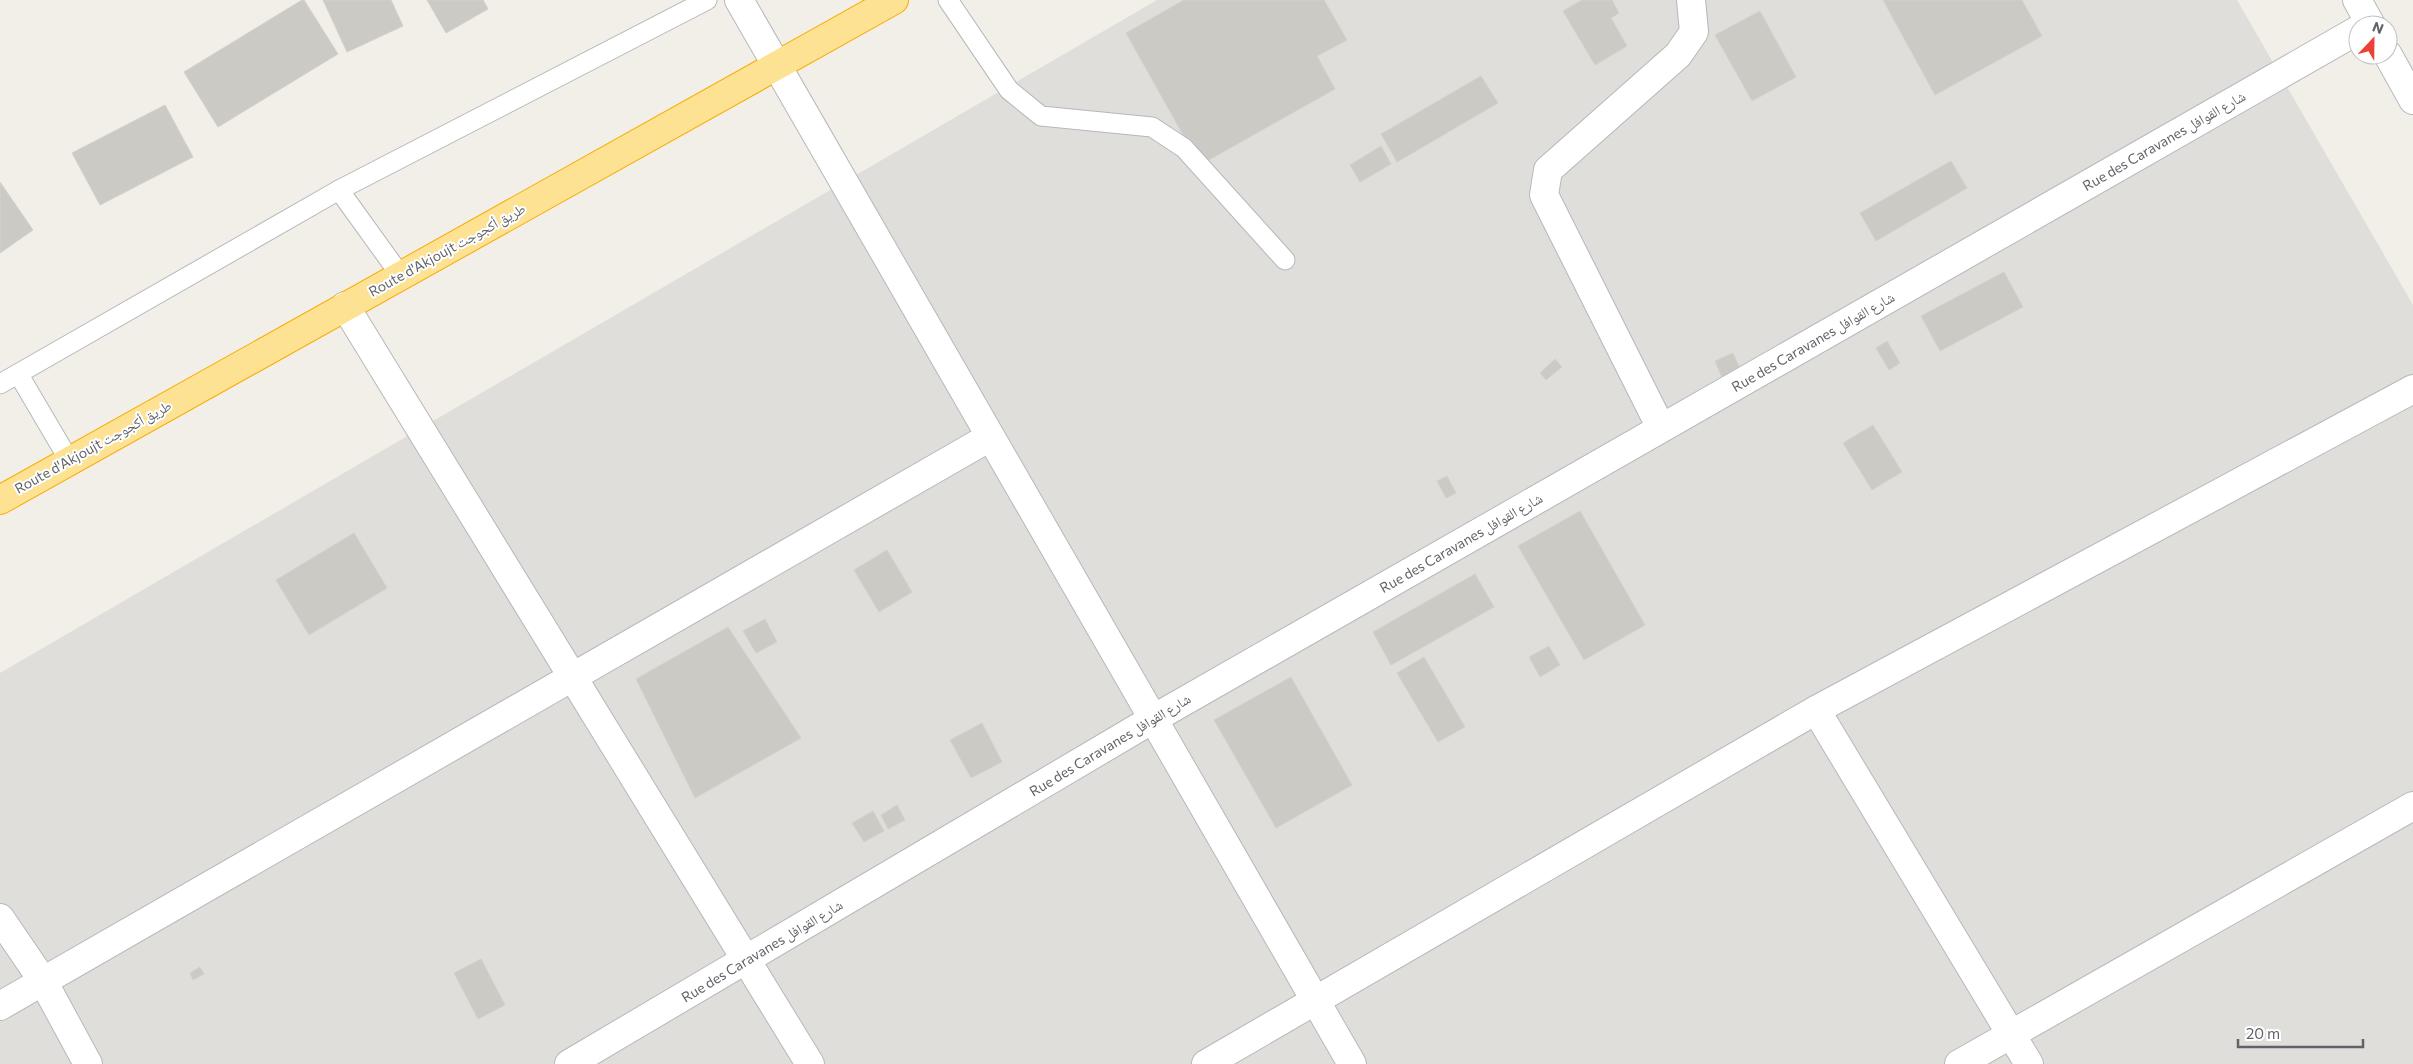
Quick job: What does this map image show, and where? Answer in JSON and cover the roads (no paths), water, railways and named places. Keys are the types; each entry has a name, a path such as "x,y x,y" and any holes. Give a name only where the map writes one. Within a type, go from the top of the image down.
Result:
{"highway":[{"name":"Route d'Akjoujt طريق أكجوجت","path":"0,500 894,0"}],"street":[{"path":"739,0 1352,1064"},
{"path":"1661,428 1544,195 1548,170 1678,55 1694,32 1691,0"},
{"path":"2357,0 2363,15"},
{"name":"Rue des Caravanes شارع القوافل","path":"569,1064 747,961 1153,719 2348,37"},
{"path":"2394,65 2413,100"},
{"path":"346,306 810,1064"},
{"path":"1206,1064 1816,710 2413,389"},
{"path":"0,1006 990,437"},
{"path":"1816,710 2013,1034 2029,1064"},
{"path":"1959,1064 2413,806"},
{"path":"0,918 43,981 88,1064"}],"lane":[{"path":"0,384 19,375 338,190 707,0"},
{"path":"948,0 1009,90 1041,116 1152,127 1184,148 1285,260"},
{"path":"338,190 400,276"},
{"path":"19,375 70,460"}]}
